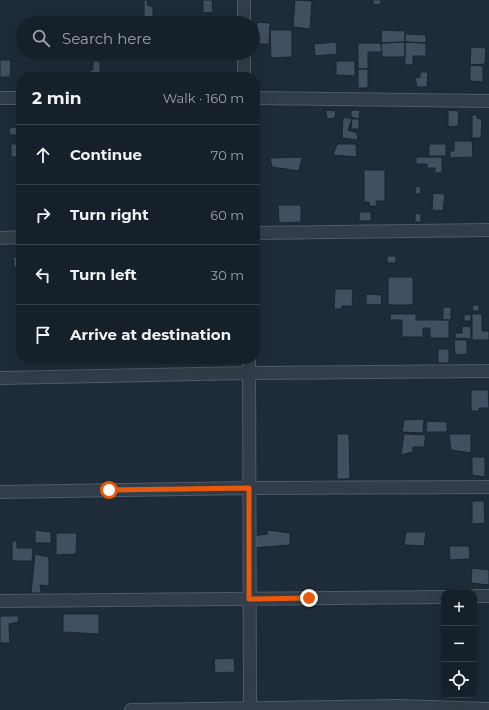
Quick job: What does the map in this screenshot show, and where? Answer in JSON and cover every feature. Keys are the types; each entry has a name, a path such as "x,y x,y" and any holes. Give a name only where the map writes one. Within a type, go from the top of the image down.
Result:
{"street":[{"path":"244,0 244,16"},
{"path":"244,60 244,72"},
{"path":"0,98 16,98"},
{"path":"260,98 489,102"},
{"path":"260,233 489,230"},
{"path":"0,238 16,237"},
{"path":"249,364 250,709"},
{"path":"0,378 249,373 489,371"},
{"path":"0,492 249,488 489,487"},
{"path":"477,596 489,596"},
{"path":"0,601 441,597"},
{"path":"132,710 399,706 489,709"}],"building":[{"path":"144,0 148,0 147,5 153,7 153,16 144,16"},
{"path":"203,0 212,0 213,12 203,13"},
{"path":"295,0 312,1 310,29 293,27"},
{"path":"372,0 381,0 381,4 374,5"},
{"path":"260,22 270,23 269,44 260,44"},
{"path":"270,30 292,30 292,57 271,58"},
{"path":"382,30 405,31 405,42 381,43"},
{"path":"405,34 426,35 426,43 405,42"},
{"path":"336,42 337,54 315,56 314,44"},
{"path":"405,42 426,43 426,56 413,56 413,65 405,65"},
{"path":"405,42 405,57 382,57 381,43"},
{"path":"358,43 381,43 382,52 368,52 368,69 358,69"},
{"path":"471,47 486,48 485,64 470,65"},
{"path":"0,60 11,60 10,77 0,77"},
{"path":"93,61 100,61 100,72 90,72 90,70 93,70"},
{"path":"336,61 355,61 355,76 336,75"},
{"path":"470,65 483,66 483,82 470,81"},
{"path":"358,69 368,69 368,88 358,88"},
{"path":"420,72 428,72 427,87 417,87 415,78 420,77"},
{"path":"326,110 336,111 335,118 327,119"},
{"path":"351,110 360,110 359,119 351,117"},
{"path":"448,110 459,111 458,126 448,127"},
{"path":"472,115 477,115 477,118 482,119 481,138 472,138"},
{"path":"343,117 352,119 348,130 357,133 358,140 342,138"},
{"path":"352,119 359,119 359,129 351,129"},
{"path":"16,127 16,135 10,135 9,128"},
{"path":"454,141 472,141 473,157 450,158 450,151 454,151"},
{"path":"11,144 16,144 16,157 11,157"},
{"path":"337,144 356,144 357,157 333,155"},
{"path":"429,144 446,144 446,156 429,156"},
{"path":"302,157 299,171 272,167 270,158"},
{"path":"416,157 442,157 442,173 435,173 435,168 427,168 427,164 416,164"},
{"path":"364,170 385,170 385,201 376,201 377,206 369,206 369,202 364,202"},
{"path":"416,186 421,187 420,194 415,194"},
{"path":"433,193 445,194 443,211 432,210"},
{"path":"278,205 301,205 301,222 279,223"},
{"path":"359,212 371,212 371,221 359,221"},
{"path":"415,213 421,214 421,222 415,222"},
{"path":"387,256 396,256 396,263 387,263"},
{"path":"13,257 16,257 16,267 14,267"},
{"path":"388,277 413,277 413,305 388,305"},
{"path":"335,289 353,289 352,306 342,306 342,309 334,309"},
{"path":"366,294 382,295 381,305 366,304"},
{"path":"472,305 479,305 479,311 473,311"},
{"path":"443,307 451,307 451,320 443,320"},
{"path":"390,314 416,314 416,320 449,320 449,338 430,338 430,328 423,328 423,337 402,337 402,320 390,320"},
{"path":"471,314 471,321 464,321 464,315"},
{"path":"472,314 482,314 482,331 489,331 489,340 472,340"},
{"path":"462,326 471,327 471,339 455,338 455,333 462,333"},
{"path":"454,340 467,340 467,354 455,355"},
{"path":"438,349 449,349 449,363 438,363"},
{"path":"471,390 488,390 489,408 479,408 479,411 471,411"},
{"path":"424,419 423,433 402,432 404,420"},
{"path":"427,421 447,422 447,432 426,432"},
{"path":"337,434 349,434 350,479 337,479"},
{"path":"404,434 426,435 424,447 413,447 413,452 401,455"},
{"path":"449,434 471,434 471,453 451,450"},
{"path":"472,457 485,457 485,477 472,475"},
{"path":"472,501 484,501 485,523 472,524"},
{"path":"35,530 51,532 51,543 35,543"},
{"path":"268,530 290,533 290,545 252,548 252,536 267,534"},
{"path":"406,532 426,532 424,546 404,545"},
{"path":"56,533 77,533 76,554 56,555"},
{"path":"12,541 17,541 17,548 33,548 32,561 12,561"},
{"path":"449,546 469,546 470,559 450,560"},
{"path":"35,554 49,557 49,586 40,585 41,593 31,593"},
{"path":"472,568 489,570 489,585 471,583"},
{"path":"63,614 99,614 99,634 63,632"},
{"path":"0,616 19,616 18,622 9,624 10,643 0,643"},
{"path":"234,658 235,672 215,673 214,659"}],"route":[{"path":"109,490 249,488 249,599 309,598"}]}
